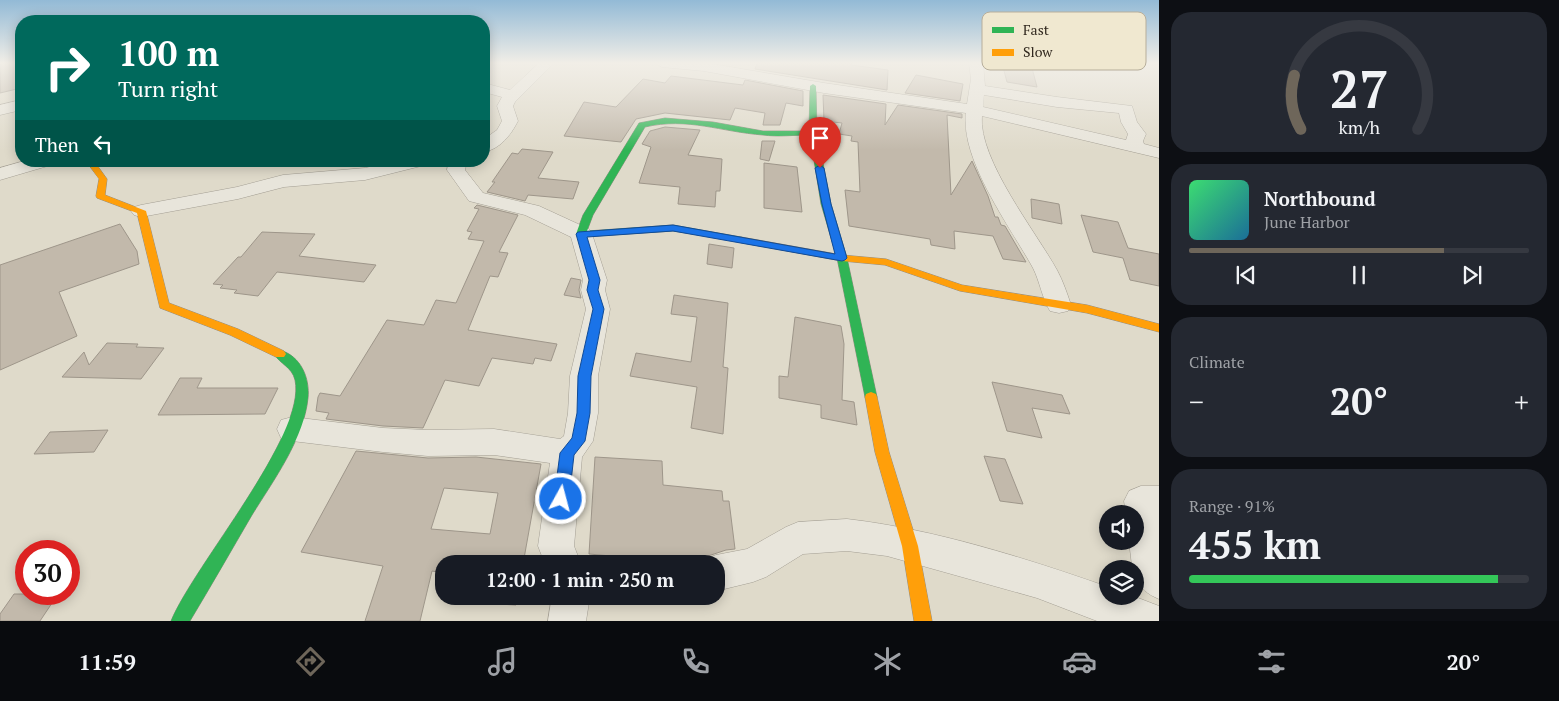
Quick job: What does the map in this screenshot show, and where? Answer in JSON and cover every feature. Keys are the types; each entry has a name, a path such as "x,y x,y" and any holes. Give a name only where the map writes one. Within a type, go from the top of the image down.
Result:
{"street":[{"path":"502,92 513,95"},
{"path":"490,143 504,133 510,121 505,106 516,92"},
{"path":"808,92 813,133 826,204 842,258 882,452 910,546 923,621"},
{"path":"868,92 976,110 1136,146 1159,153"},
{"path":"977,92 973,124 993,183 1046,271 1059,305"},
{"path":"995,92 1057,102 1126,109 1129,122 1137,134 1134,141 1136,146"},
{"path":"0,110 15,106"},
{"path":"560,555 556,546 567,453 578,441 583,413 584,376 598,309 593,290 595,280 581,234 588,215 642,125 665,120 712,124 762,133 813,133"},
{"path":"1,172 21,167"},
{"path":"94,167 102,179 100,196 141,211 221,197 284,181 365,174 395,167"},
{"path":"457,167 456,170 476,197 532,210 581,234 673,228 842,258 886,262 960,288 1087,309 1159,328"},
{"path":"141,211 164,305 235,333 287,357 296,367 302,378 300,401 292,429 271,470 180,621"},
{"path":"292,429 383,440 428,443 494,442 567,453"},
{"path":"1159,501 1141,501 1150,566 1159,581"},
{"path":"725,572 753,565 798,538 847,535 887,540 1037,580 1148,621"},
{"path":"567,621 570,605"}],"building":[{"path":"630,92 803,92 803,106 786,103 780,125 763,125 765,113 735,108 730,120 665,113 636,119 621,142 564,136 584,102 616,107"},
{"path":"906,92 962,92 960,101"},
{"path":"823,95 886,104 885,125 898,105 962,114 962,118 947,115 951,195 972,161 988,196 995,217 998,217 1001,225 1005,226 1026,262 1003,259 993,236 954,231 955,249 931,245 930,239 849,226 845,190 860,192 858,142 851,141 852,136 839,134 842,123 824,121"},
{"path":"665,127 700,130 688,155 722,159 720,191 716,191 715,207 678,204 680,187 639,183 651,147 642,144 650,131"},
{"path":"762,141 775,141 769,161 760,159"},
{"path":"522,149 553,152 538,178 579,182 573,199 528,195 525,201 487,192 512,153 518,154"},
{"path":"764,163 797,167 802,212 764,208"},
{"path":"1031,199 1059,204 1062,224 1032,218"},
{"path":"477,205 518,215 499,252 508,253 498,277 490,276 468,330 557,344 551,361 535,358 533,364 492,358 479,386 445,380 423,428 383,426 326,419 329,413 316,411 320,393 340,396 387,320 424,325 436,300 456,303 484,241 468,239 472,232 467,231 479,209 474,208"},
{"path":"1081,215 1118,222 1128,248 1159,254 1159,286 1130,280 1123,258 1093,252"},
{"path":"120,224 137,251 139,264 59,292 77,336 0,370 0,265"},
{"path":"262,232 315,234 299,256 376,265 364,282 277,272 258,296 234,293 237,290 220,288 223,285 213,284 238,257 241,257"},
{"path":"709,244 734,248 732,268 707,264"},
{"path":"571,278 581,280 579,290 581,298 564,295"},
{"path":"674,295 728,303 723,367 728,368 723,434 691,428 697,387 630,376 636,353 691,362 697,317 671,314"},
{"path":"795,317 841,326 844,344 842,400 854,402 857,425 821,418 821,405 779,398 779,376 788,377"},
{"path":"107,343 138,344 136,347 164,348 141,379 62,377 84,352 89,365"},
{"path":"180,378 202,378 197,388 278,388 265,414 158,415"},
{"path":"992,382 1062,395 1070,414 1032,408 1042,438 1007,431"},
{"path":"108,430 94,452 34,454 50,432"},
{"path":"356,451 428,458 476,457 541,464 525,555 435,555 435,572 432,571 420,621 365,621 383,566 301,552","holes":["444,488 498,493 490,534 431,529"]},
{"path":"984,456 1005,459 1023,504 1000,501"},
{"path":"595,457 662,461 663,485 722,491 723,501 729,501 735,549 711,555 589,554"},
{"path":"14,594 15,605 51,605 40,621 0,621 0,614"}],"traffic: fast":[{"path":"813,92 813,133 826,204 842,258 871,397"},
{"path":"741,240 673,228 581,234 588,215 642,125 665,120 713,124 763,133 813,133"},
{"path":"180,621 282,453 297,416 301,399 301,378 294,366 280,354"}],"traffic: slow":[{"path":"94,167 103,179 100,196 141,211 164,305 234,332 280,354"},
{"path":"741,240 842,258 886,262 960,288 1087,309 1159,328"},
{"path":"871,397 882,452 910,546 923,621"}],"route":[{"path":"561,499 567,453 578,441 583,413 584,376 598,309 593,290 595,280 581,234 673,228 842,258 826,204 820,168"}]}
